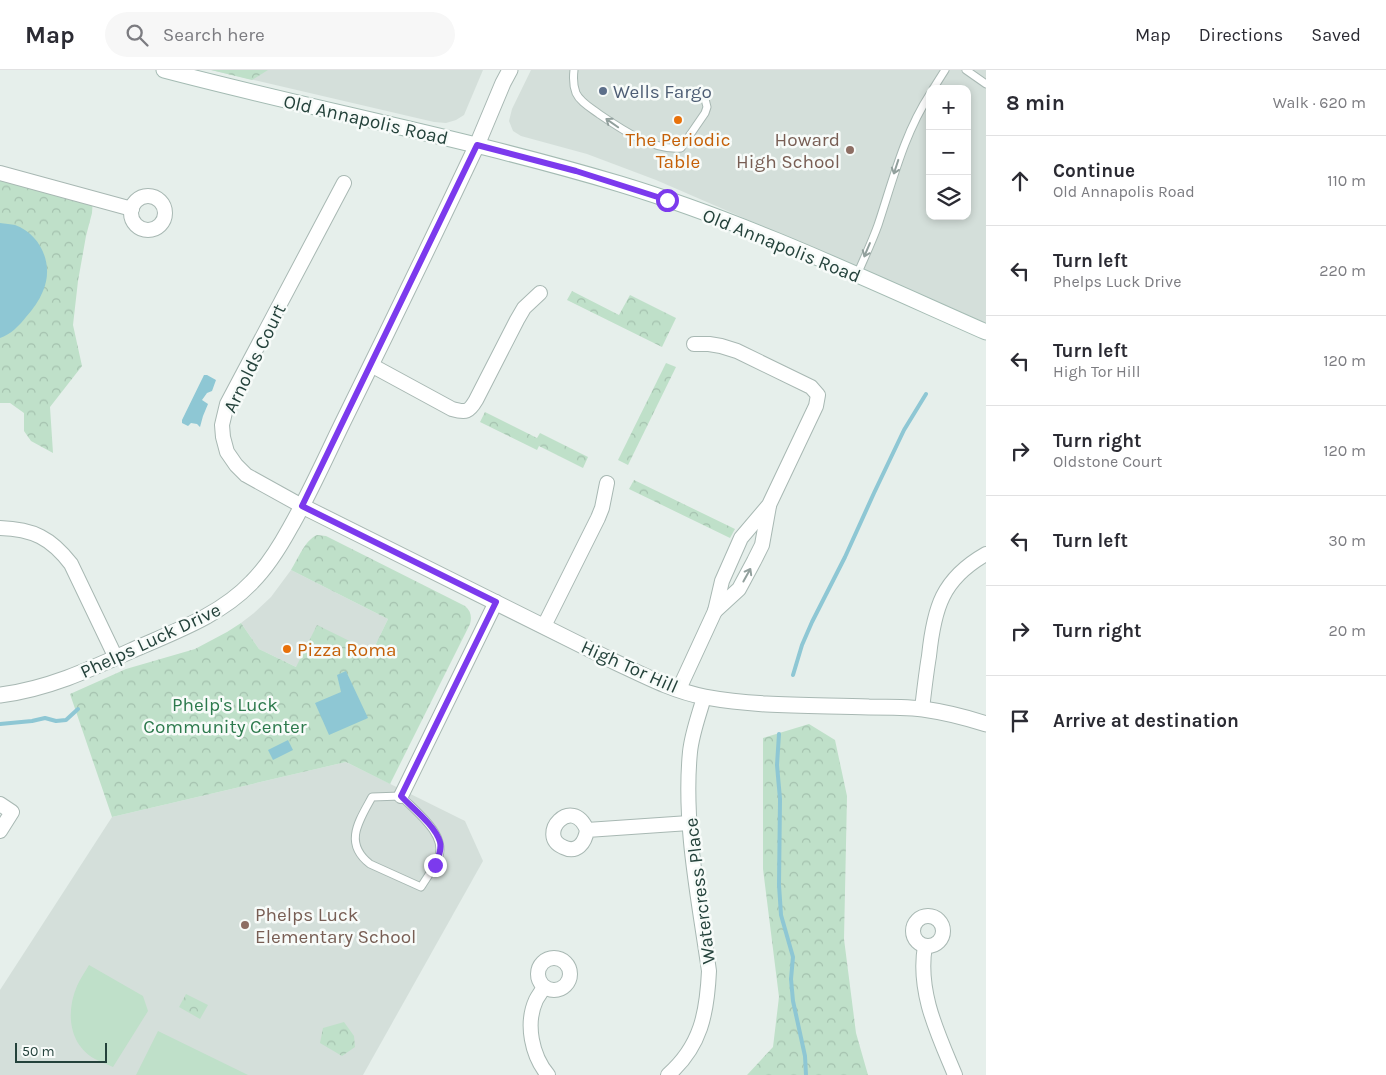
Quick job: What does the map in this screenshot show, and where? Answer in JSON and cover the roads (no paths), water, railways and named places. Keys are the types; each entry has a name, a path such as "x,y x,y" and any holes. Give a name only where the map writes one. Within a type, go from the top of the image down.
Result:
{"street":[{"name":"Old Annapolis Road","path":"164,70 567,168 667,200 756,233 986,332"},
{"name":"Phelps Luck Drive","path":"0,695 46,686 116,658 203,618 242,593 266,567 302,506 477,145 502,83 510,70"},
{"path":"0,173 132,209"},
{"name":"Arnolds Court","path":"302,506 246,475 236,465 227,452 222,437 222,426 227,404 344,183"},
{"path":"371,365 452,409 466,411 471,408 476,400 516,320 524,308 540,293"},
{"path":"679,689 714,611 722,581 741,538 769,505 816,406 818,395 811,388 737,352 721,346 694,344"},
{"path":"544,626 598,518 607,483"},
{"path":"714,611 739,589 754,561 762,545 769,505"},
{"name":"High Tor Hill","path":"302,506 613,661 647,677 704,697 770,704 922,709 964,717 986,724"},
{"path":"0,528 28,531 50,542 62,552 71,564 116,658"},
{"path":"922,709 931,633 940,602 959,573 973,561 986,554"},
{"path":"401,796 496,602"},
{"name":"Watercress Place","path":"668,1075 686,1057 695,1041 706,1008 708,990 709,971 689,823 690,751 704,697"},
{"path":"0,804 12,812 0,831"},
{"path":"587,830 689,823"},
{"path":"925,946 923,976 926,994 936,1030 955,1075"},
{"path":"544,987 535,1001 531,1028 532,1043 537,1058 548,1075"}],"lane":[{"path":"574,70 573,81 577,94 586,104 625,132 673,149 681,148 705,113 707,102 704,95"},
{"path":"936,85 945,70"},
{"path":"966,70 986,84"},
{"path":"857,275 877,228 904,144 926,101"},
{"path":"401,796 431,826 440,843 440,854 421,887 370,864 357,850 355,832 358,822 372,797 401,796"}],"water":[{"path":"0,223 15,225 32,236 43,252 47,272 43,291 33,308 21,323 7,335 0,338"},
{"path":"204,375 216,380 212,391 207,393 202,400 208,404 200,427 197,424 191,423 188,426 182,423 182,420"},
{"path":"346,671 368,718 329,735 315,703 341,692 337,675"},
{"path":"288,740 293,750 273,760 268,750"}],"waterway":[{"path":"793,675 802,645 812,622 845,557 904,430 926,394"},
{"path":"0,724 45,718 56,721 66,720 78,709"},
{"path":"779,734 777,765 780,799 779,885 781,915 793,957 791,979 793,1001 805,1056 806,1075"}],"place":[{"name":"Wells Fargo","path":"603,91"},
{"name":"The Periodic Table","path":"678,120"},
{"name":"Howard High School","path":"850,150"},
{"name":"Pizza Roma","path":"287,649"},
{"name":"Phelps Luck Elementary School","path":"245,925"}],"park label":[{"name":"Phelp's Luck Community Center","path":"225,715"}]}
